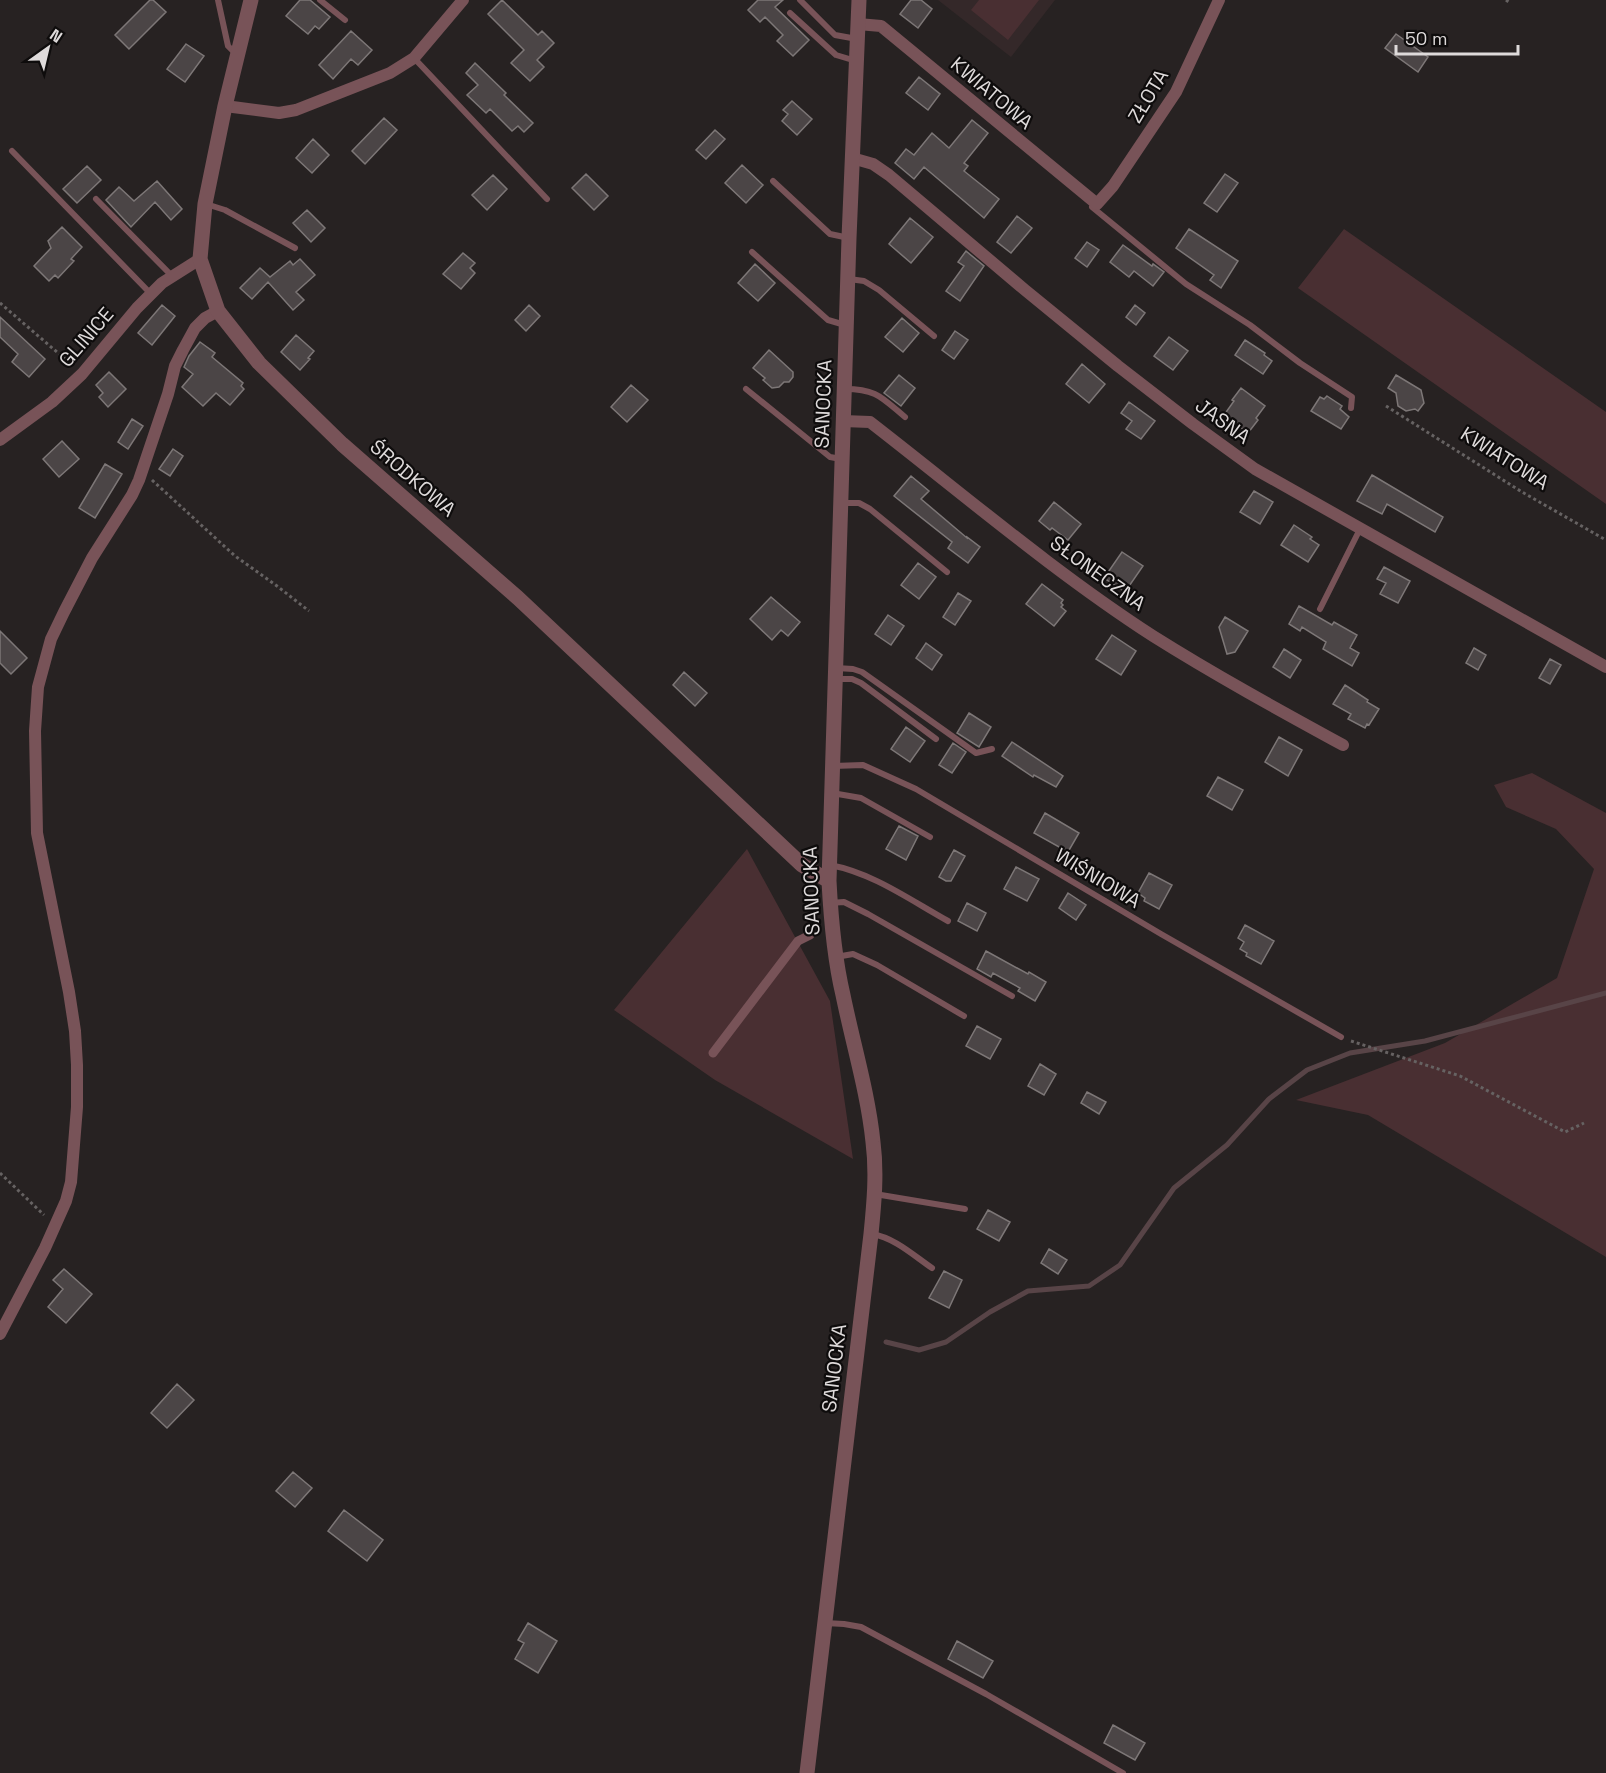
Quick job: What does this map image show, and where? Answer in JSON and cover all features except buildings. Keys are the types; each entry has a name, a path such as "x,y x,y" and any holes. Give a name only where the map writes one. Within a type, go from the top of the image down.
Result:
{"street":[{"name":"ŚRODKOWA","path":"251,0 225,106 205,204 200,259 218,311 259,363 342,444 518,598 802,865 829,881"},
{"path":"225,106 279,113 296,110 390,73 414,58 463,0"},
{"name":"SANOCKA","path":"807,1773 875,1194 872,1134 835,957 829,881 846,326 859,0"},
{"name":"ZŁOTA","path":"1097,204 1113,186 1176,92 1219,0"},
{"name":"KWIATOWA","path":"858,32 881,26 1097,204"},
{"name":"JASNA","path":"852,158 873,164 889,174 1025,290 1193,424 1255,468 1606,667"},
{"name":"GLINICE","path":"0,440 52,402 82,374 137,308 162,283 200,259"},
{"path":"0,1334 66,1201 71,1182 77,1107 75,1031 37,833 35,731 38,687 51,639 64,612 92,558 132,495 175,366 195,328 218,311"},
{"name":"SŁONECZNA","path":"843,421 870,422 1022,541 1145,630 1248,693 1343,744"},
{"path":"712,1053 798,941 810,935"}],"lane":[{"path":"218,0 228,46 237,56"},
{"path":"320,0 345,20"},
{"path":"800,0 835,35 858,32"},
{"path":"790,13 836,56 856,61"},
{"path":"414,58 547,199"},
{"path":"12,151 151,294"},
{"path":"773,181 830,234 849,238"},
{"path":"96,199 172,276"},
{"path":"205,204 225,210 295,248"},
{"path":"1097,204 1092,207 1186,284 1250,325 1300,363 1352,397 1352,408"},
{"path":"752,252 828,320 846,326"},
{"path":"848,279 864,281 879,290 934,336"},
{"path":"746,389 830,457 842,459"},
{"path":"844,389 862,389 875,393 905,417"},
{"path":"841,503 859,503 870,509 947,572"},
{"path":"1320,609 1360,529"},
{"path":"835,674 853,669 862,672 976,753 992,749"},
{"path":"835,674 861,683 936,739"},
{"name":"WIŚNIOWA","path":"832,766 863,765 916,789 1341,1037"},
{"path":"832,793 861,798 930,837"},
{"path":"830,865 863,874 948,921"},
{"path":"830,903 844,902 868,914 1012,996"},
{"path":"835,957 853,954 877,965 964,1016"},
{"path":"875,1194 965,1209"},
{"path":"872,1234 881,1235 896,1243 932,1268"},
{"path":"824,1623 861,1627 986,1694 1123,1773"}],"path":[{"path":"1506,0 1510,3"},
{"path":"0,303 82,374"},
{"name":"KWIATOWA","path":"1386,406 1522,492 1606,540"},
{"path":"142,470 235,556 309,611"},
{"path":"1341,1037 1460,1076 1565,1132 1584,1124"},
{"path":"0,1173 55,1225"}],"shaded area":[{"path":"938,0 1055,0 1011,57"},
{"path":"979,0 1039,0 1008,40 971,10"},
{"path":"1344,229 1606,412 1606,504 1298,288"},
{"path":"1532,773 1606,813 1606,1257 1368,1115 1296,1100 1445,1043 1557,978 1594,869 1556,829 1506,807 1494,785"},
{"path":"747,849 830,1001 853,1159 715,1080 614,1010"}],"waterway":[{"path":"886,1342 919,1350 946,1342 990,1312 1028,1291 1089,1286 1120,1265 1174,1188 1227,1145 1269,1099 1307,1070 1350,1053 1425,1041 1606,993"}]}
